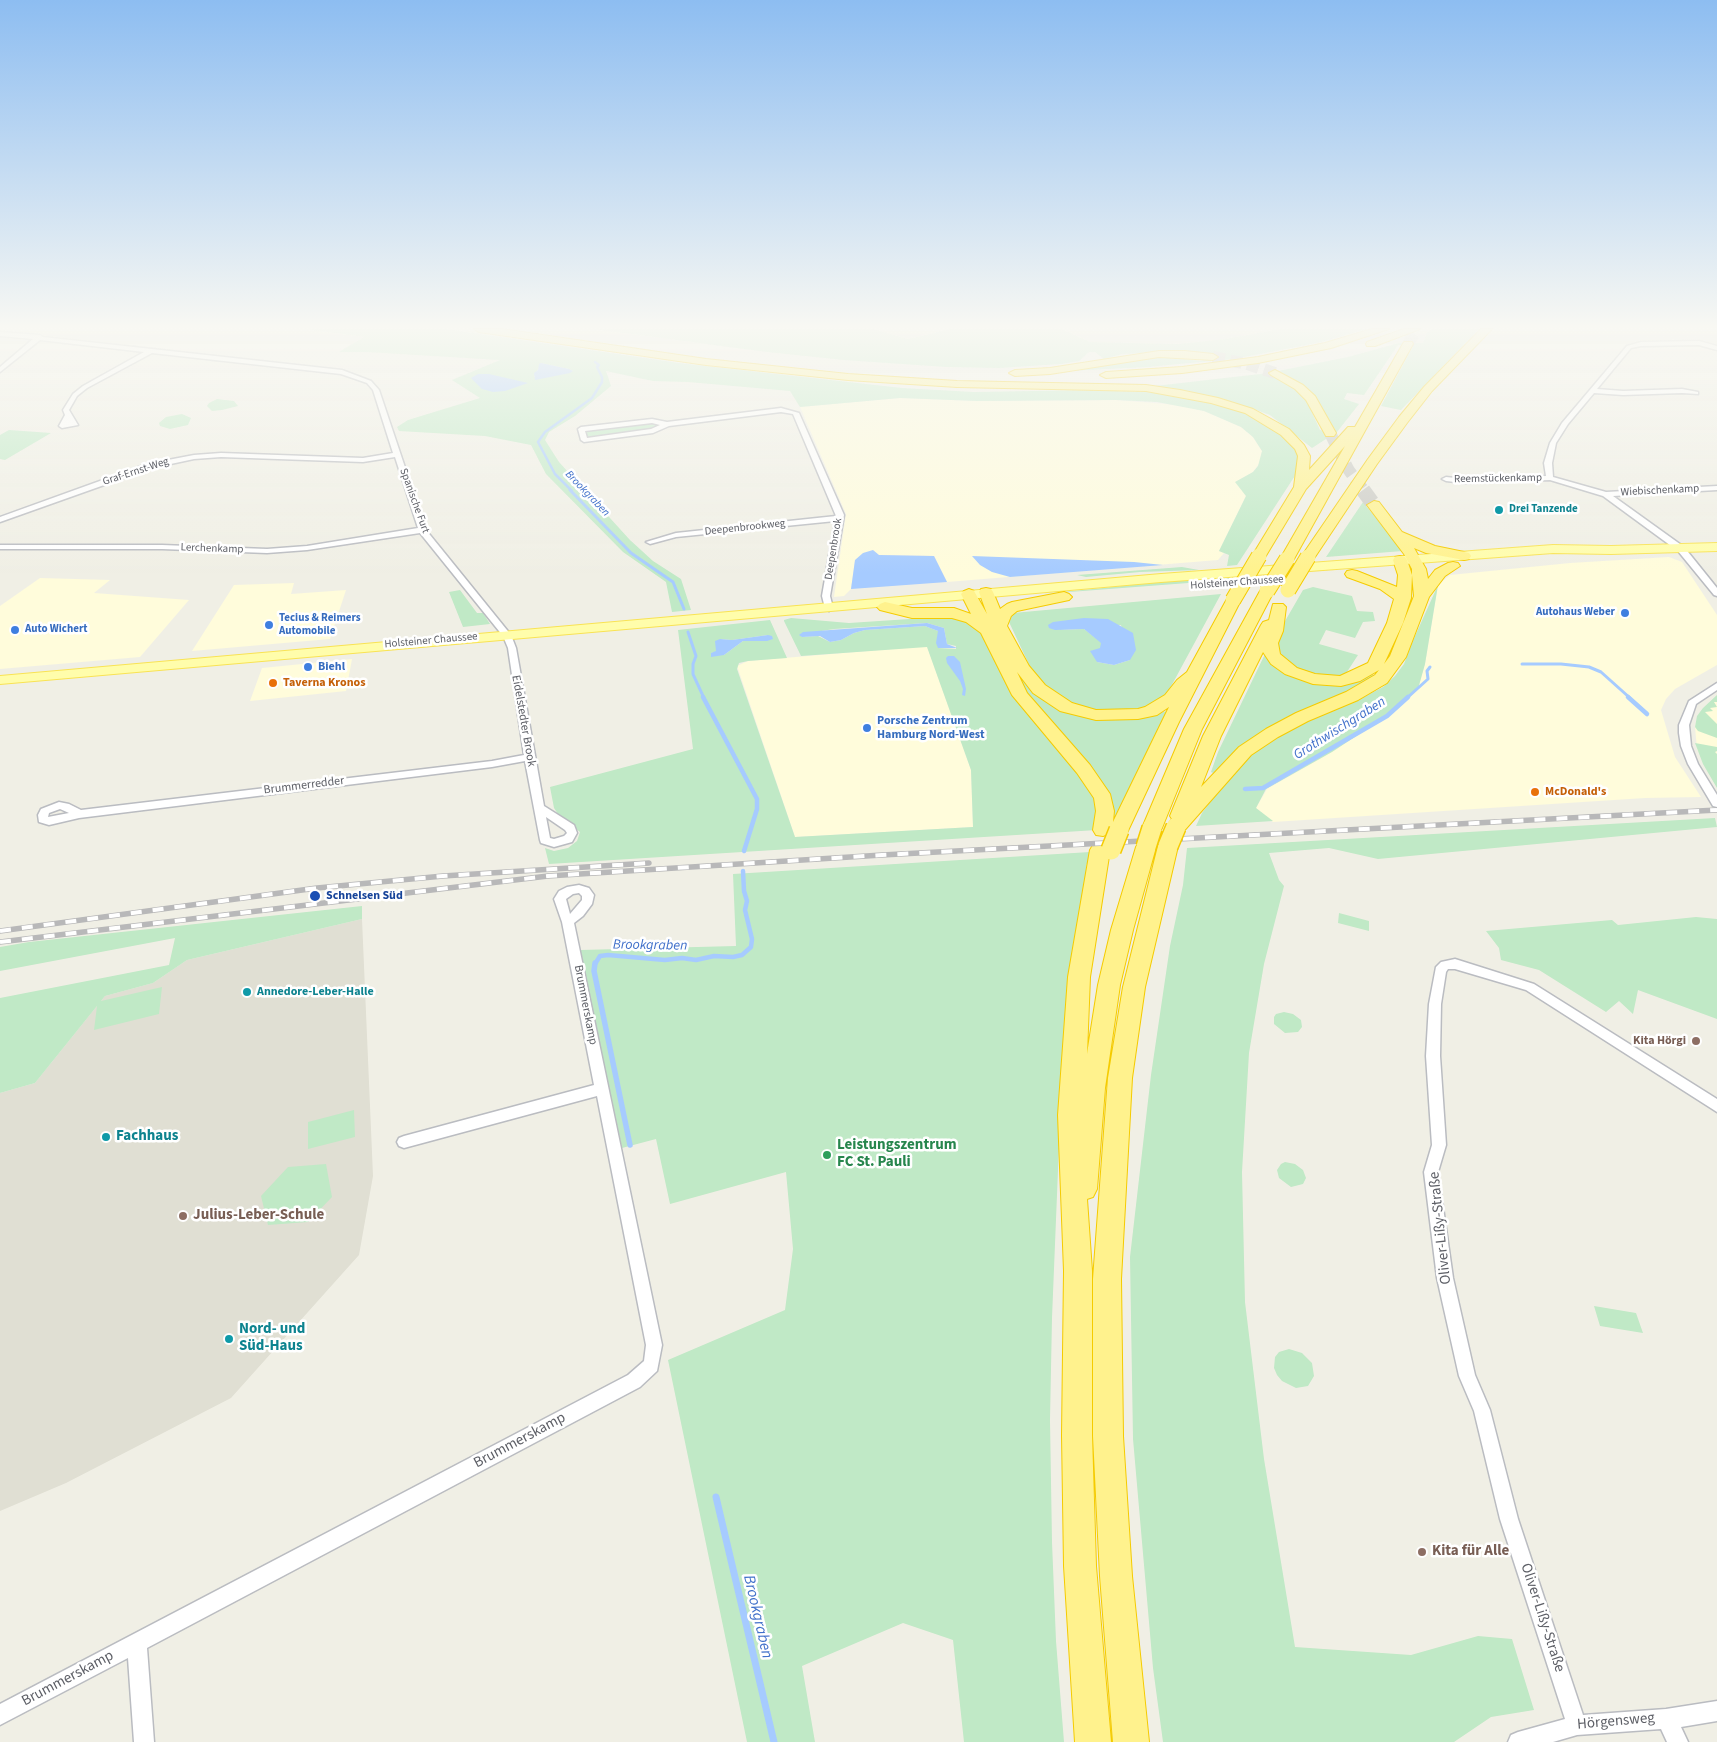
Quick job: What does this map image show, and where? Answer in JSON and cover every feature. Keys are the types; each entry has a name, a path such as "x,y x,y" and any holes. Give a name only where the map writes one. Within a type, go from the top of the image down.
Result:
{"highway":[{"path":"1241,410 1262,418 1293,439 1304,456 1301,487"},
{"path":"1318,410 1330,433"},
{"path":"1078,1271 1092,1088 1109,984 1122,930 1193,729 1267,591 1372,410"},
{"path":"1176,827 1212,736 1278,607 1308,557 1372,462 1411,410"},
{"path":"1093,1742 1080,1566 1076,1435 1078,1271 1070,1115 1079,977 1088,920 1111,830 1233,600 1301,487 1353,429 1367,419"},
{"path":"1374,505 1399,536 1422,596"},
{"path":"1399,536 1458,561"},
{"path":"1131,1742 1116,1576 1108,1436 1107,1279 1120,1078 1155,841 1176,827 1245,751 1272,733 1302,717 1352,696 1381,679 1398,657 1422,596 1440,573 1458,561"},
{"path":"1278,607 1275,631 1270,643 1272,655 1277,661 1302,676 1326,681 1340,681 1364,673 1375,666 1396,623 1409,565"},
{"path":"1352,574 1385,586 1403,598"},
{"path":"979,597 994,628 1020,694 1084,768 1099,790 1103,798 1111,830"},
{"path":"994,628 1004,614 1012,607 1064,597"},
{"path":"885,607 912,613 954,613 994,628 1039,689 1058,702 1080,712 1096,715 1125,716 1151,711 1171,699 1183,684 1193,676"}],"main road":[{"name":"Holsteiner Chaussee","path":"862,605 885,607 979,597 1458,561 1565,557 1611,550 1717,547"},
{"name":"Holsteiner Chaussee","path":"0,680 829,608 906,599 1064,597 1352,574 1409,565"}],"street":[{"path":"66,410 68,415"},
{"name":"Spanische Furt","path":"382,410 422,530 432,545 507,635"},
{"name":"Deepenbrook","path":"667,424 779,410"},
{"name":"Deepenbrook","path":"785,410 793,411 798,415 839,511 840,518 826,596 829,608"},
{"name":"Reemstückenkamp","path":"1550,478 1548,463 1553,443 1575,410"},
{"path":"652,421 667,424 656,431 584,440 581,429 652,421"},
{"name":"Graf-Ernst-Weg","path":"0,520 122,475 176,460 221,455 363,460 396,455"},
{"name":"Reemstückenkamp","path":"1446,479 1465,481 1550,478 1606,494"},
{"name":"Wiebischenkamp","path":"1606,494 1717,488"},
{"name":"Wiebischenkamp","path":"1606,494 1681,549"},
{"name":"Deepenbrookweg","path":"650,542 676,535 840,518"},
{"name":"Lerchenkamp","path":"0,547 162,547 267,550 317,547 422,530"},
{"path":"1681,549 1717,593"},
{"name":"Eidelstedter Brook","path":"507,635 512,648 528,756 540,808"},
{"path":"1717,686 1692,703 1684,725 1684,733 1686,746 1693,764 1717,804"},
{"name":"Brummerredder","path":"79,814 492,764 528,756"},
{"name":"Brummerskamp","path":"0,1715 634,1381 651,1365 654,1345 568,922"},
{"name":"Oliver-Lißy-Straße","path":"1577,1725 1509,1519 1482,1410 1467,1376 1445,1278 1431,1172 1439,1145 1433,1056 1435,1004 1440,970 1445,965 1455,964 1530,987 1717,1106"},
{"path":"404,1142 601,1089"},
{"path":"137,1643 144,1742"},
{"name":"Hörgensweg","path":"1518,1742 1577,1725 1666,1718 1717,1711"},
{"path":"1666,1718 1678,1742"}],"shaded area":[{"path":"801,410 1201,410 1241,427 1253,437 1262,451 1261,461 1253,472 1236,482 1246,496 1219,551 1224,553 1218,560 947,582 934,556 879,555 876,553 855,560 851,589 844,596 834,597 846,514"},
{"path":"1669,557 1682,562 1717,615 1717,665 1675,689 1666,699 1661,710 1675,757 1701,797 1645,798 1273,822 1256,808 1267,789 1332,752 1397,709 1418,689 1425,664 1438,585 1450,575 1570,563"},
{"path":"40,578 110,580 94,593 189,600 140,657 0,669 0,606"},
{"path":"294,583 291,594 346,590 330,639 192,651 234,585"},
{"path":"927,646 971,770 973,827 795,837 737,666 748,661"},
{"path":"352,659 346,691 250,701 262,668"},
{"path":"1717,696 1717,784 1697,749 1695,727 1698,715"},
{"name":"Julius-Leber-Schule","path":"362,919 373,1176 359,1255 231,1398 66,1483 0,1511 0,1093 35,1083 105,996 153,983 187,960"}],"green space":[{"path":"440,410 582,410 549,432 545,440 559,462 630,540 653,561 681,579 691,610 672,612 666,582 623,552 546,474 531,445 485,436 399,431 397,427 408,420"},
{"path":"1200,410 1239,410 1265,421 1294,445 1300,458 1300,468 1237,565 1227,566 1229,555 1219,551 1246,496 1235,482 1253,472 1258,466 1262,451 1253,437 1241,427"},
{"path":"1257,410 1311,410 1320,430 1333,433 1336,431 1323,410 1354,410 1337,432 1312,448 1270,415"},
{"path":"182,414 191,418 188,425 170,429 160,426 159,423 166,417"},
{"path":"655,422 658,429 591,438 587,437 584,430"},
{"path":"9,430 51,433 5,460 0,459 0,435"},
{"path":"1363,502 1403,551 1326,557"},
{"path":"1182,567 1199,570 1140,572 1086,577 1077,575"},
{"path":"1230,577 1228,580 1043,594 1162,582"},
{"path":"1438,585 1425,664 1418,689 1397,709 1332,752 1266,789 1256,808 1273,821 1196,826 1202,813 1229,777 1252,754 1283,731 1364,697 1383,687 1395,676 1404,664"},
{"path":"1313,587 1352,596 1357,611 1373,612 1375,621 1363,622 1355,638 1326,630 1319,644 1358,655 1345,675 1327,676 1308,673 1294,666 1282,655 1276,644 1277,635 1303,590"},
{"path":"460,590 477,613 483,613 490,624 463,627 449,592"},
{"path":"1221,594 1168,692 1161,699 1142,709 1096,711 1075,706 1053,694 1033,673 1009,622 1013,613","holes":["1121,625 1130,660 1114,665 1097,662 1102,643 1084,629 1055,630"]},
{"path":"940,617 963,618 978,627 1012,694 1080,772 1097,802 1097,830 549,864 545,848 554,851 568,848 577,841 580,832 558,814 554,808 550,787 693,749 678,630 770,620 787,658 748,661 739,663 737,669 795,837 973,827 971,770 927,647 801,656 784,620 791,618 849,623","holes":["927,623 944,628 947,644 956,646 956,649 938,648 938,631 925,626 865,630 841,640 830,642 818,636 801,637 815,632 834,629","768,635 767,641 743,641 724,655 711,653 716,652 720,639 732,640"]},
{"path":"1265,654 1284,671 1359,681 1372,675 1375,676 1364,684 1243,745 1213,773 1211,772 1218,752"},
{"path":"1010,661 1024,681 1105,720 1135,720 1167,711 1114,819 1031,703"},
{"path":"1717,695 1717,702 1714,702 1717,707 1710,708 1713,711 1705,712 1717,724 1717,738 1698,731 1695,727 1697,716"},
{"path":"1695,743 1717,747 1715,752 1717,754 1717,788 1703,764"},
{"path":"1715,818 1717,827 1378,859 1329,848 1269,853 1279,880 1284,886 1264,964 1249,1053 1242,1172 1245,1302 1264,1459 1295,1647 1411,1655 1478,1636 1512,1639 1534,1710 1491,1717 1454,1742 1163,1742 1153,1668 1133,1439 1130,1257 1151,1075 1170,946 1183,885 1187,848"},
{"path":"1090,852 1086,867 1091,872 1072,957 1063,1047 1052,1318 1050,1420 1052,1542 1056,1641 1064,1742 964,1742 953,1640 903,1623 802,1666 815,1742 747,1742 668,1360 785,1310 793,1249 786,1172 670,1204 656,1139 622,1148 580,950 736,946 733,874"},
{"path":"362,906 362,919 187,960 153,983 105,996 101,1001 162,987 159,1014 94,1030 97,1006 35,1083 0,1093 0,998 169,965 175,938 0,971 0,947 29,942"},
{"path":"1339,913 1369,921 1369,931 1338,923"},
{"path":"1696,917 1717,919 1717,1019 1638,990 1633,1014 1619,1001 1606,1012 1539,970 1501,960 1499,948 1486,931 1612,920 1618,925"},
{"path":"1284,1012 1293,1014 1301,1020 1302,1027 1298,1032 1285,1033 1274,1024 1276,1014"},
{"path":"354,1110 355,1137 308,1149 308,1122"},
{"path":"1285,1162 1295,1164 1303,1170 1306,1178 1303,1184 1291,1187 1279,1178 1277,1170"},
{"path":"326,1164 332,1197 308,1222 268,1225 261,1196 288,1167"},
{"path":"1594,1306 1636,1313 1643,1333 1600,1326"},
{"path":"1289,1349 1302,1353 1312,1363 1314,1376 1308,1386 1296,1388 1282,1381 1277,1375 1274,1368 1275,1357 1279,1352"}],"water":[{"path":"873,550 879,555 934,556 947,582 851,589 855,560 863,553"},
{"path":"972,556 1134,562 1163,565 1010,577 992,572 980,565"},
{"path":"1084,618 1108,619 1133,633 1136,650 1130,660 1114,665 1097,662 1090,651 1100,648 1101,643 1084,629 1055,630 1049,628 1048,625 1053,622"},
{"path":"927,623 944,628 947,644 957,648 938,648 936,643 938,631 925,626 865,630 841,640 830,642 820,636 802,637 799,635 803,632"},
{"path":"772,636 773,639 767,641 743,641 724,655 711,657 711,653 716,651 715,641 720,639 732,640"},
{"path":"954,656 960,662 966,689 965,696 962,695 963,689 960,681 947,663 946,658"}],"waterway":[{"name":"Brookgraben","path":"572,491 555,474 538,442 545,432 575,410"},
{"name":"Brookgraben","path":"570,490 631,553 673,582 684,609"},
{"name":"Brookgraben","path":"688,632 696,656 693,664 693,674 704,698"},
{"name":"Grothwischgraben","path":"1522,664 1561,664 1589,667 1601,672 1630,698"},
{"name":"Grothwischgraben","path":"1407,698 1428,679 1427,671 1430,667"},
{"name":"Brookgraben","path":"703,697 757,799 757,809 744,851"},
{"name":"Grothwischgraben","path":"1245,789 1263,788 1387,716 1408,697"},
{"name":"Grothwischgraben","path":"1628,697 1647,714"},
{"name":"Brookgraben","path":"595,964 600,956 608,955 665,960 682,958 696,960 714,956 733,957 742,955 751,947 752,939 745,910 747,901 744,891 743,871"},
{"name":"Brookgraben","path":"595,963 594,971 630,1145"},
{"name":"Brookgraben","path":"716,1497 774,1742"}],"tunnel":[{"path":"1330,433 1348,469 1364,491"},
{"path":"1363,490 1374,505"}],"railway":[{"path":"0,942 548,876 882,855 1717,810"},
{"path":"0,931 317,888 443,876 649,863"}],"place":[{"name":"Drei Tanzende","path":"1499,510"},
{"name":"Autohaus Weber","path":"1625,613"},
{"name":"Tecius & Reimers Automobile","path":"269,625"},
{"name":"Auto Wichert","path":"15,630"},
{"name":"Biehl","path":"308,667"},
{"name":"Taverna Kronos","path":"273,683"},
{"name":"Porsche Zentrum Hamburg Nord-West","path":"867,728"},
{"name":"McDonald's","path":"1535,792"},
{"name":"Schnelsen Süd","path":"315,896"},
{"name":"Annedore-Leber-Halle","path":"247,992"},
{"name":"Kita Hörgi","path":"1696,1041"},
{"name":"Fachhaus","path":"106,1137"},
{"name":"Leistungszentrum FC St. Pauli","path":"827,1155"},
{"name":"Julius-Leber-Schule","path":"183,1216"},
{"name":"Nord- und Süd-Haus","path":"229,1339"},
{"name":"Kita für Alle","path":"1422,1552"}]}
